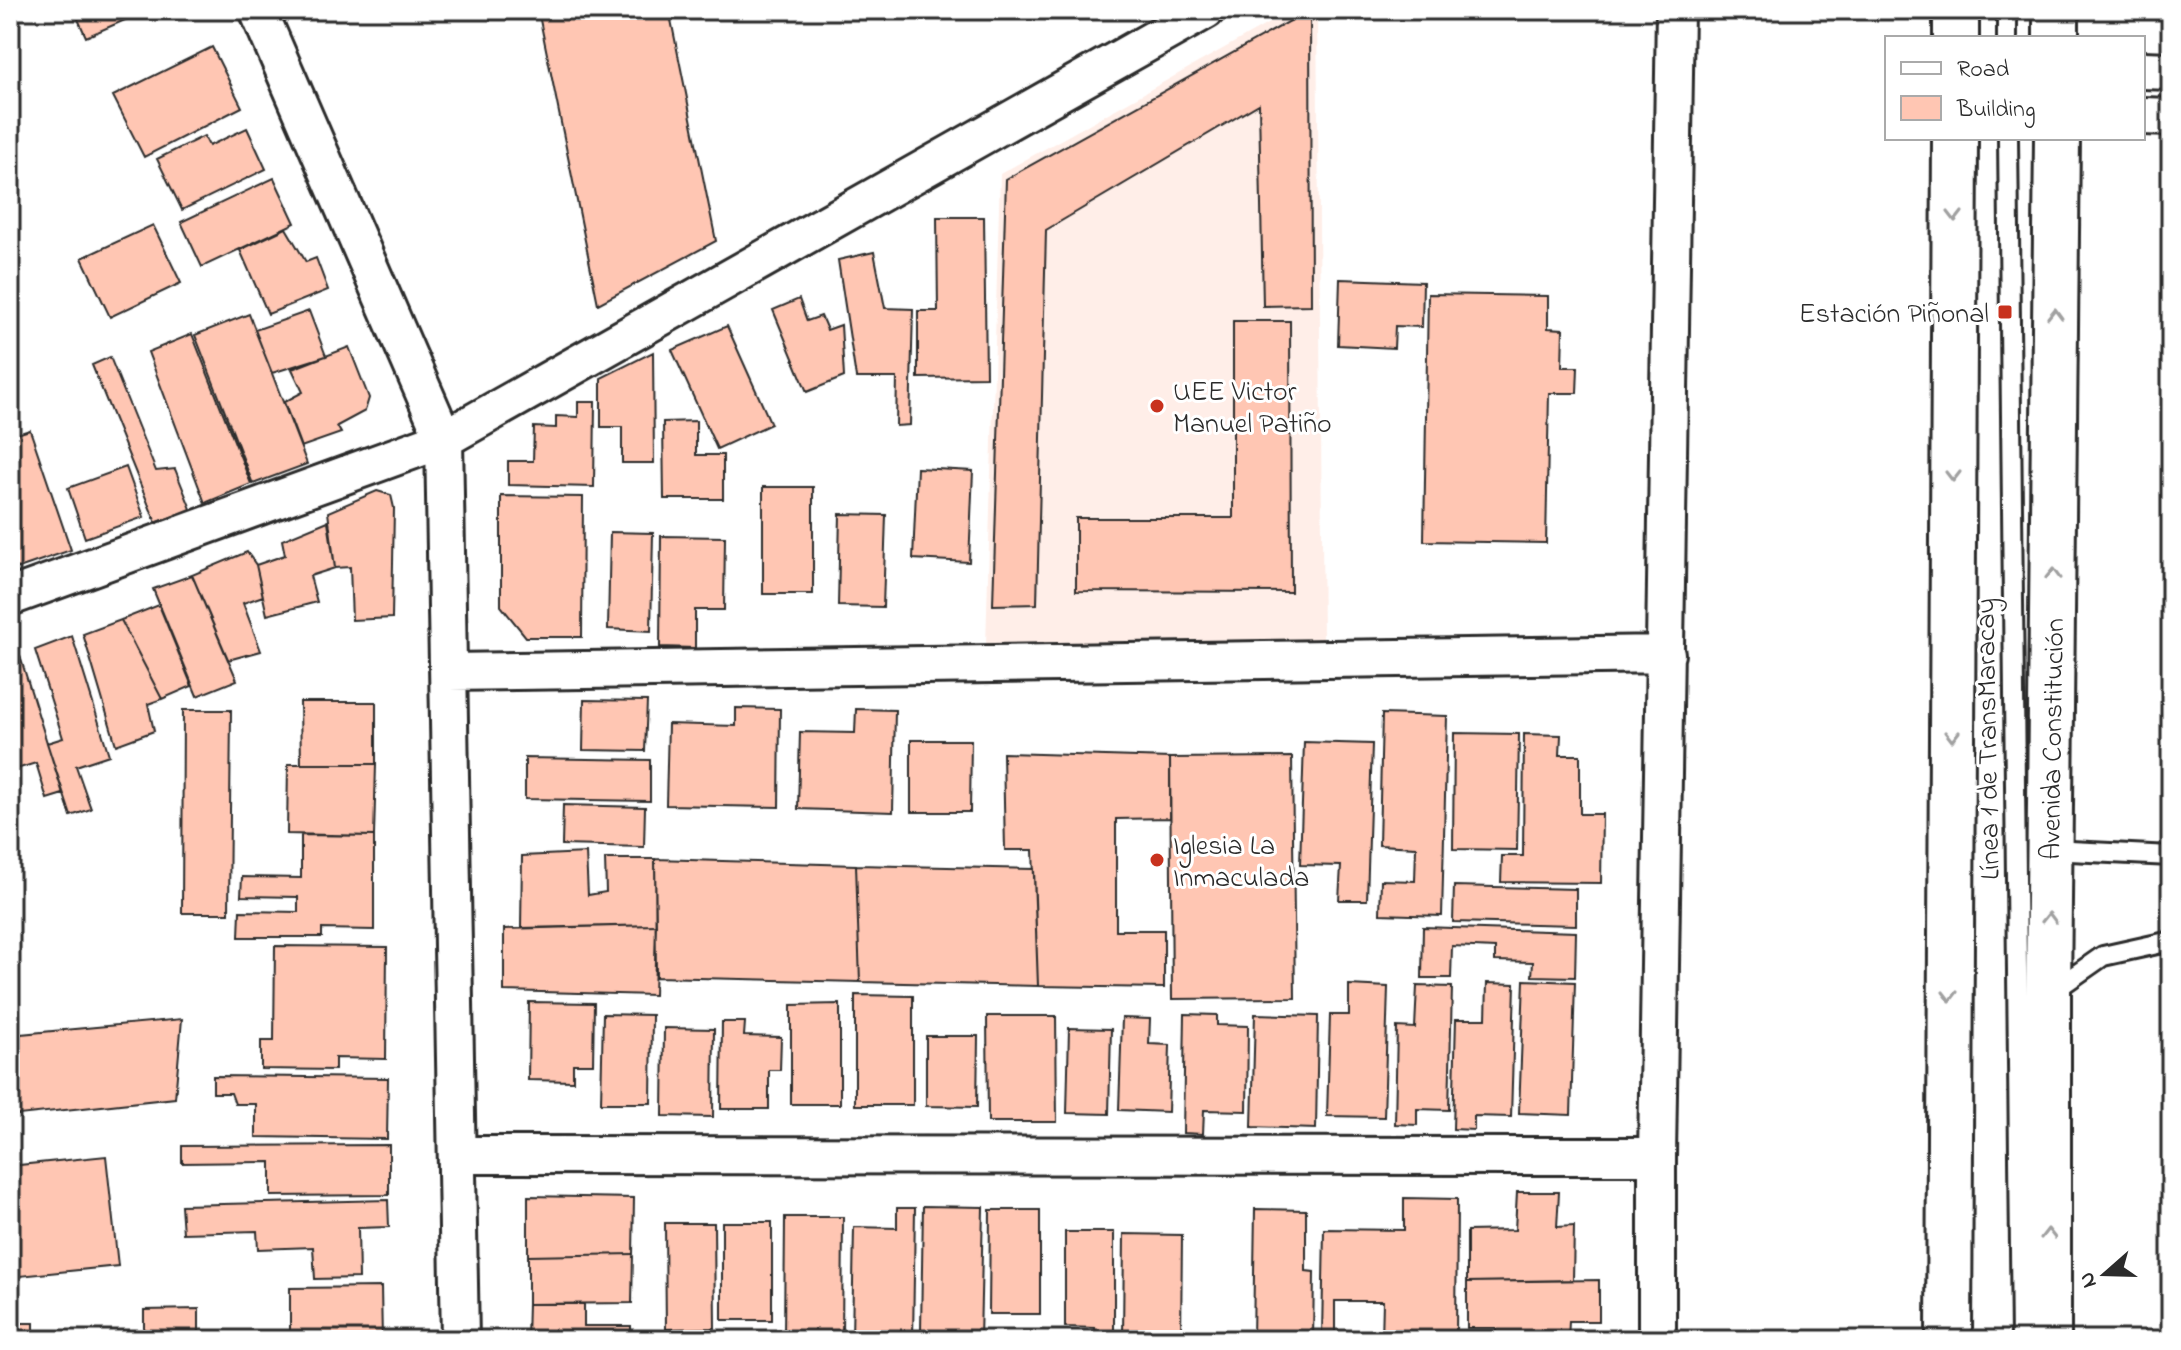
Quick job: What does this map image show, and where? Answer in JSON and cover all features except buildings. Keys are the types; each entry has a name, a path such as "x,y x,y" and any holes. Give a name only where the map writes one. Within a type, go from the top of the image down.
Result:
{"street":[{"path":"258,10 444,439 460,1340"},
{"path":"10,597 444,439 1206,10"},
{"path":"1657,1340 1657,1156 1675,10"},
{"path":"1956,10 1956,36"},
{"path":"2056,10 2056,36"},
{"path":"2145,70 2171,71"},
{"path":"2145,116 2171,117"},
{"path":"1949,1340 1955,140"},
{"name":"Avenida Constitución","path":"2048,1340 2048,994 2057,140"},
{"path":"449,672 1666,654"},
{"path":"457,1155 1657,1156"}],"lane":[{"path":"2007,10 2007,36"},
{"name":"Línea 1 de TransMaracay","path":"2008,140 2021,1340"},
{"path":"2050,850 2171,856"},
{"path":"2048,994 2103,956 2171,941"}],"shaded area":[{"name":"UEE Victor Manuel Patiño","path":"1292,10 1317,10 1323,639 986,645 1000,174"}],"place":[{"name":"Estación Piñonal","path":"2005,312"},
{"name":"UEE Victor Manuel Patiño","path":"1157,406"},
{"name":"Iglesia La Inmaculada","path":"1157,860"}]}
